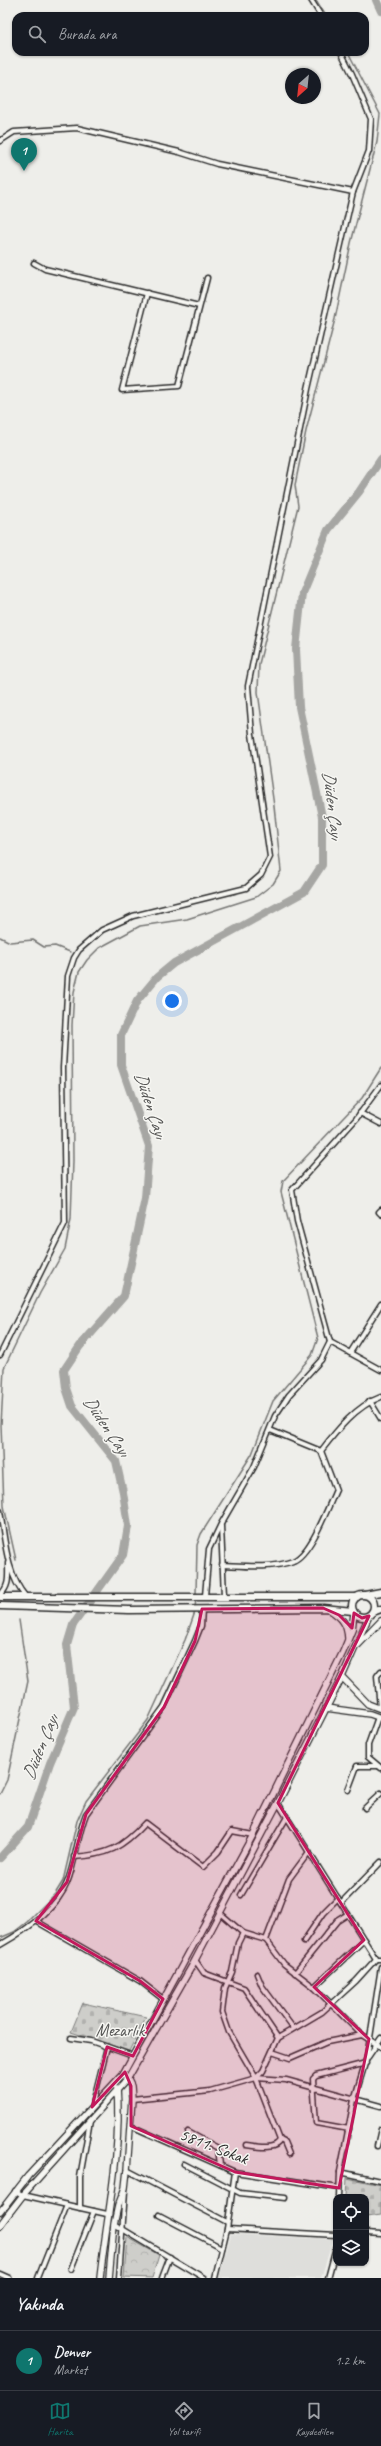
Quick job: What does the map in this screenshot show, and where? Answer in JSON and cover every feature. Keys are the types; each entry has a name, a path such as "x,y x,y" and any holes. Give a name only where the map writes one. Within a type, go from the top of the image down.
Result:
{"main road":[{"path":"0,1596 26,1598 130,1595 358,1597 381,1592"},
{"path":"0,2225 23,2195 90,2118 117,2090 195,1960 278,1803 342,1677 371,1614 373,1602 365,1595"},
{"path":"0,2212 15,2191 117,2081 126,2076 133,2056 163,1999 253,1835 348,1641 353,1612 353,1602 358,1597"},
{"path":"0,1606 129,1610 202,1608 330,1610 353,1612 362,1618 381,1609"},
{"path":"330,1610 344,1621 348,1627 348,1641"},
{"path":"354,1650 381,1621"},
{"path":"342,1677 368,1704 380,1708"},
{"path":"326,1708 379,1717"},
{"path":"109,2278 114,2224 118,2206 125,2188 131,2126 131,2086 126,2076"},
{"path":"100,2278 120,2108 117,2081"}],"street":[{"path":"311,0 318,12"},
{"path":"0,1355 65,1222 63,1068 68,976 74,958 79,950 102,930 133,916 246,888 261,875 270,857 252,734 248,686 308,389 353,192 369,151 371,119 343,56"},
{"path":"0,141 14,132 77,128 179,152 217,164 353,192"},
{"path":"34,263 45,269 199,306"},
{"path":"148,293 122,390 179,386 207,278"},
{"path":"206,1596 209,1549 221,1524 254,1467 270,1430 289,1394 321,1360 330,1342 297,1221 292,1190 360,1113 381,1085"},
{"path":"360,1113 381,1124"},
{"path":"381,1210 379,1212 381,1214"},
{"path":"350,1353 381,1304"},
{"path":"330,1342 381,1370"},
{"path":"321,1451 346,1422 370,1401 381,1397"},
{"path":"370,1401 381,1419"},
{"path":"222,1566 267,1566 293,1561 304,1552 336,1490 321,1451 270,1430"},
{"path":"0,1511 7,1555 13,1576 26,1598"},
{"path":"221,1524 224,1596"},
{"path":"0,1596 6,1590 8,1583 7,1555"},
{"path":"0,1945 19,1934 36,1921 62,1893 67,1882 74,1857 79,1830 94,1801 164,1707 201,1626 202,1608"},
{"path":"380,1708 379,1676 381,1671"},
{"path":"379,1717 368,1745 368,1757 379,1767"},
{"path":"348,1790 356,1766 379,1767"},
{"path":"366,1808 381,1793"},
{"path":"256,2078 272,2052 278,2038 322,2012 379,1959 364,1940 278,1803"},
{"path":"241,1895 287,1817"},
{"path":"74,1857 109,1852 128,1841 145,1823 203,1867 218,1852 232,1831 253,1835"},
{"path":"266,1940 289,1879 309,1852"},
{"path":"341,1903 381,1862"},
{"path":"304,1941 323,1913 338,1898"},
{"path":"220,1913 243,1933 266,1940 284,1964 314,1987 362,2035 379,2047"},
{"path":"295,1973 337,1920 348,1914"},
{"path":"36,1921 140,1981 163,1999"},
{"path":"243,1933 238,1943 222,2012 230,2032 256,2078 280,2140 284,2142 289,2154"},
{"path":"314,1987 364,1940"},
{"path":"195,1960 204,1973 229,1980 244,1988 278,2038"},
{"path":"339,2194 340,2172 354,2100 367,2057 381,1967"},
{"path":"257,1974 262,1986 293,2028"},
{"path":"272,2052 290,2058 327,2042 362,2035"},
{"path":"71,2038 107,2047 133,2056"},
{"path":"367,2057 379,2047 381,2038"},
{"path":"92,2108 107,2047"},
{"path":"349,2129 316,2123 312,2088 313,2079 316,2076 366,2062"},
{"path":"132,2099 210,2091 256,2078 286,2080 354,2100 381,2106"},
{"path":"80,2208 80,2177 90,2118"},
{"name":"5811. Sokak","path":"131,2126 235,2172 338,2188"},
{"path":"376,2146 381,2129"},
{"path":"188,2132 218,2148 220,2165"},
{"path":"246,2145 271,2147 277,2144 280,2140"},
{"path":"184,2164 240,2193 285,2198"},
{"path":"127,2170 227,2222"},
{"path":"214,2278 227,2229 235,2172"},
{"path":"340,2172 381,2181"},
{"path":"119,2278 125,2188"},
{"path":"15,2191 23,2195 107,2214"},
{"path":"38,2278 67,2205"},
{"path":"71,2269 94,2211"},
{"path":"159,2215 222,2248"},
{"path":"114,2224 204,2278"},
{"path":"227,2229 333,2235"},
{"path":"369,2233 381,2234"},
{"path":"162,2278 170,2257"},
{"path":"328,2278 333,2259"},
{"path":"0,2274 9,2278"}],"highlighted area":[{"path":"323,1608 339,1615 352,1628 354,1613 362,1618 369,1616 278,1803 364,1940 314,1987 369,2039 339,2188 235,2172 131,2126 131,2086 125,2072 92,2107 107,2047 133,2056 163,1999 140,1981 36,1921 67,1882 86,1814 164,1707 195,1641 202,1609"}],"shaded area":[{"path":"231,2234 333,2239 321,2278 219,2278"}],"green space":[{"name":"Mezarlık","path":"83,2003 146,2017 129,2051 71,2032"},
{"path":"347,2178 381,2185 381,2215 369,2217 369,2194 346,2194"},
{"path":"127,2237 159,2255 152,2278 124,2277"}],"waterway":[{"path":"316,0 324,12"},
{"name":"Düden Çayı","path":"376,0 381,11"},
{"path":"16,1560 4,1506 1,1425 4,1368 40,1293 65,1249 71,1219 73,1161 72,1025 74,992 79,972 87,960 99,948 140,926 187,919 256,897 273,884 281,871 274,806 258,692 259,664 298,506 295,485 306,431 335,319 351,243 377,142 380,114 350,56"},
{"name":"Düden Çayı","path":"0,1858 28,1827 50,1763 74,1707 67,1645 73,1625 123,1555 128,1526 123,1492 116,1461 72,1406 66,1388 64,1370 80,1346 124,1296 145,1198 149,1146 121,1065 121,1035 137,1001 157,977 174,963 304,892 322,865 322,817 299,707 296,649 302,593 328,530 359,492 381,459"},
{"path":"0,937 10,942 33,940 44,947 55,946 70,952"},
{"path":"196,1594 197,1545 201,1534 252,1454 273,1401 312,1355 318,1338 281,1192 283,1181 362,1098 381,1068"},
{"path":"195,1608 196,1598"},
{"path":"0,1938 14,1932 27,1922 55,1894 63,1881 77,1821 86,1801 148,1720 185,1640 195,1612"},
{"path":"0,1794 7,1780 28,1681 19,1620"}],"place":[{"name":"Denver","path":"24,171"}]}
